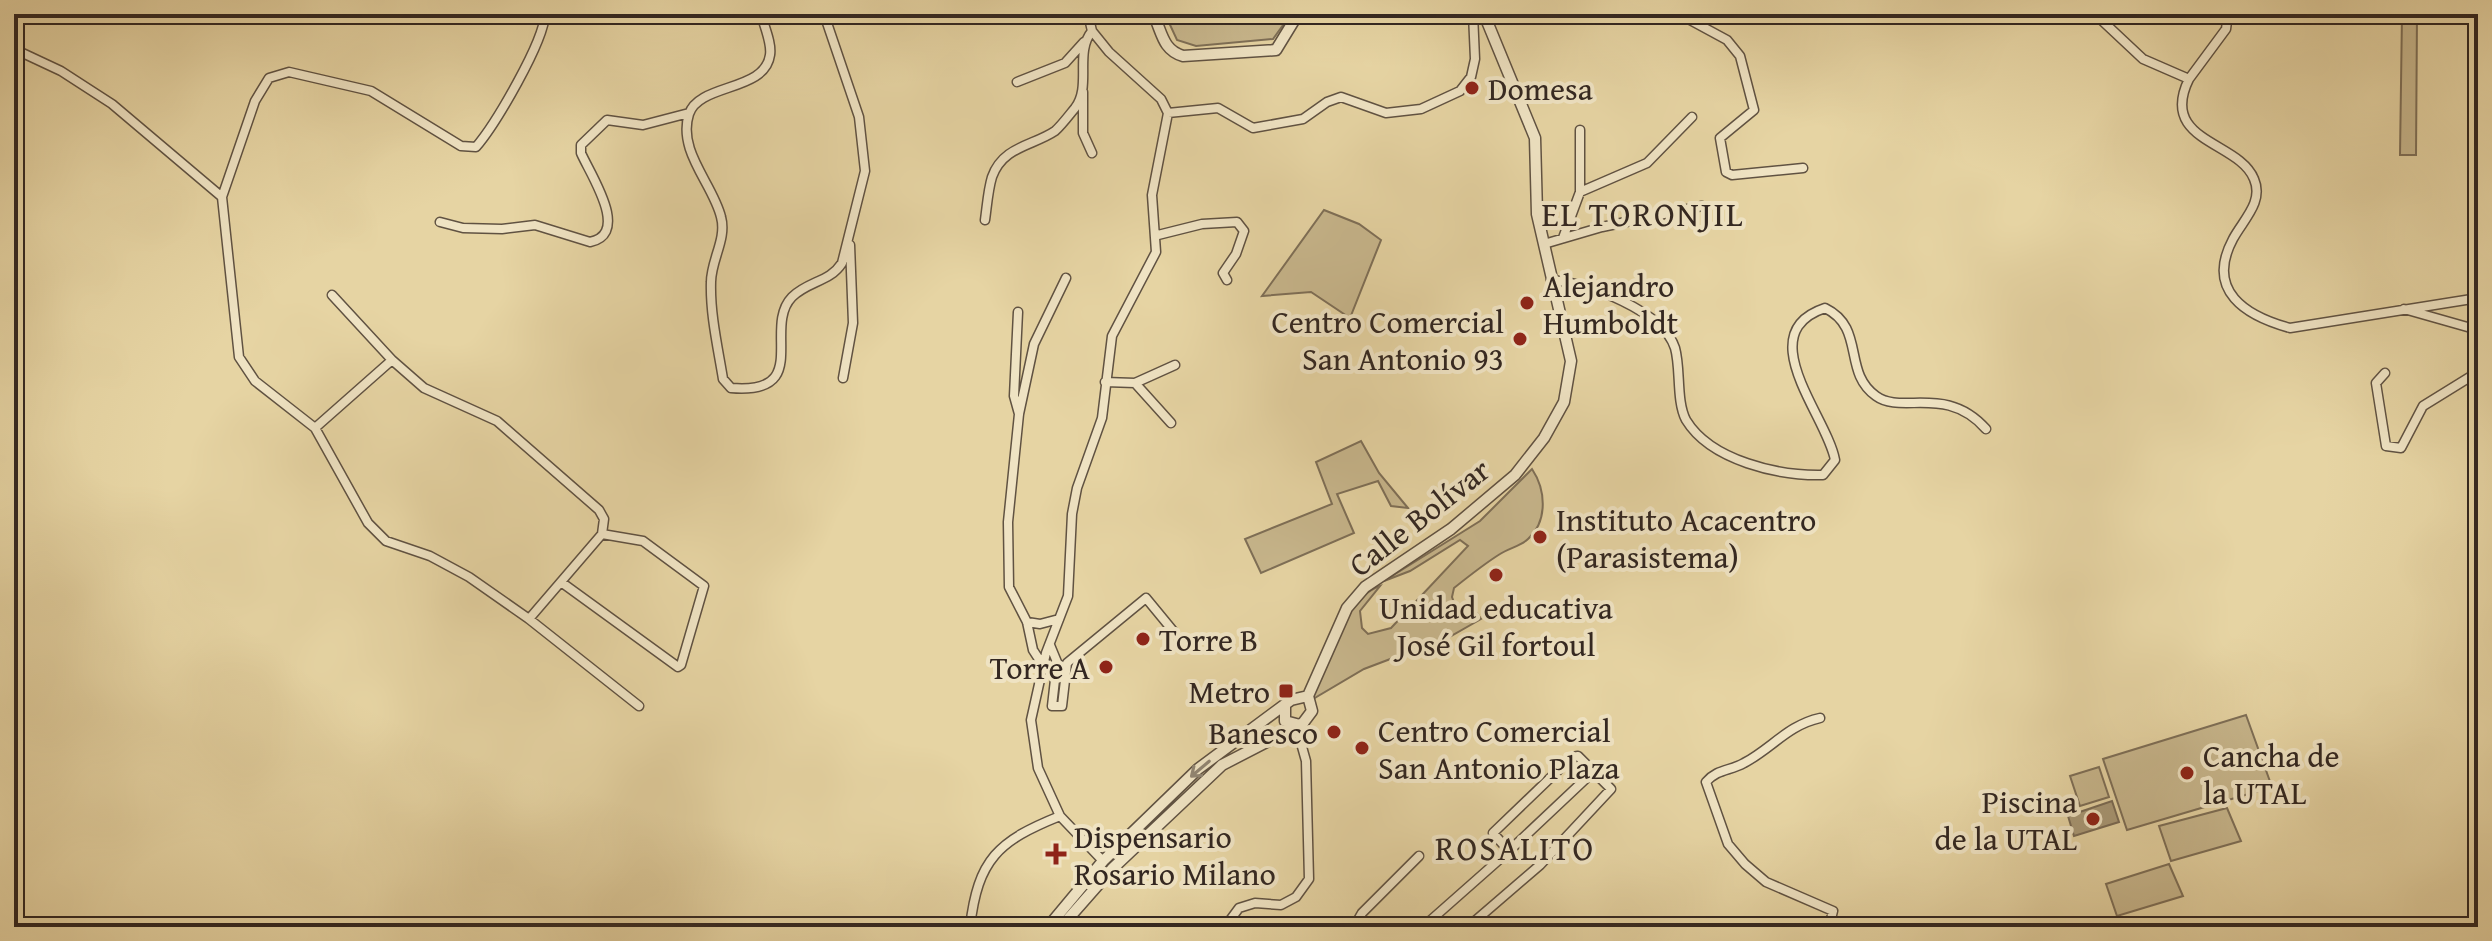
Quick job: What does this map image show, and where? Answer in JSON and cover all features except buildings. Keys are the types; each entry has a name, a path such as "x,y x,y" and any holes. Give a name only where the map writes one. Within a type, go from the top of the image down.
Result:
{"street":[{"path":"545,14 541,36 493,124 476,147 461,146 384,95 289,72 269,78 255,101 222,197 239,357 255,381 315,428 368,523 386,541 430,556 469,577 529,619 639,706"},
{"path":"440,222 463,228 502,229 535,225 590,242 599,241 606,233 609,214 581,153 581,145 607,120 643,125 689,113 697,103 751,78 768,62 771,53 761,14"},
{"path":"689,113 694,164 720,212 724,228 710,282 723,379 731,388 754,390 765,386 776,374 786,308 792,297 814,282 834,276 850,240 865,171 859,117 824,14"},
{"path":"1088,14 1090,34 1083,55 1083,133 1092,153"},
{"path":"1153,14 1164,42 1173,53 1183,56 1276,50 1298,14"},
{"path":"1431,14 1449,14"},
{"path":"1168,113 1218,108 1253,128 1303,119 1327,102 1341,97 1386,113 1421,109 1460,91 1471,77 1475,59 1473,14"},
{"name":"Calle Bolívar","path":"1308,696 1347,608 1365,587 1451,529 1505,484 1557,418 1564,402 1571,361 1537,214 1535,138 1484,14"},
{"path":"1679,14 1727,40 1740,56 1754,110 1720,138 1726,172 1732,175 1803,168"},
{"path":"2095,14 2143,59 2189,79"},
{"path":"2228,14 2226,29 2189,79 2182,104 2185,116 2203,141 2244,163 2258,192 2253,209 2225,257 2228,290 2241,308 2263,321 2290,328 2400,308 2478,298"},
{"path":"1017,82 1065,63 1090,34"},
{"path":"1090,34 1161,99 1168,113 1152,195 1158,235 1156,252 1137,294 1112,336 1102,418 1077,488 1072,514 1071,572 1031,720 1031,743 1038,768 1060,816 1103,861"},
{"path":"14,49 61,71 112,104 222,197"},
{"path":"985,220 992,176 1001,162 1030,140 1056,130 1077,105 1083,89"},
{"path":"1580,192 1647,163 1692,117"},
{"path":"1563,238 1580,192 1580,130"},
{"path":"1544,244 1702,206"},
{"path":"1158,235 1202,224 1237,222 1244,231 1236,254 1223,273 1227,280"},
{"path":"843,378 853,323 850,240"},
{"path":"1044,667 1033,650 1027,622 1009,587 1007,558 1019,414 1034,344 1066,278"},
{"path":"1551,280 1583,287 1658,321 1674,346 1684,417 1700,438 1725,454 1796,476 1823,475 1835,460 1831,440 1804,394 1794,361 1794,335 1810,313 1825,308 1841,316 1850,332 1858,375 1872,393 1883,401 1949,404 1977,419 1986,429"},
{"path":"332,295 392,360 424,388 497,421 599,510 604,519 602,534 529,619"},
{"path":"2400,308 2478,330"},
{"path":"1018,312 1014,396 1019,414"},
{"path":"315,428 392,360"},
{"path":"1105,382 1135,383 1175,365"},
{"path":"2385,373 2376,383 2386,446 2394,449 2401,448 2423,406 2478,372"},
{"path":"1135,383 1171,423"},
{"path":"561,582 678,667 681,665 706,591 704,586 643,541 602,534"},
{"path":"1050,645 1057,662 1052,706 1062,706 1067,663 1146,598 1174,632"},
{"path":"1027,622 1040,624 1059,619"},
{"path":"1048,927 1103,861 1198,769 1297,697 1308,696 1312,711 1300,726 1222,765 1112,869 1061,927"},
{"path":"1285,705 1285,721 1291,726 1300,726"},
{"path":"1820,718 1804,721 1745,763 1714,773 1706,782 1728,844 1766,882 1833,911 1829,927"},
{"path":"1225,927 1239,908 1255,903 1281,905 1296,897 1309,879 1306,761 1300,726"},
{"path":"1468,927 1540,865 1611,789 1578,756 1572,757 1493,833 1509,851"},
{"path":"1423,927 1594,771"},
{"path":"970,927 973,904 986,867 1001,846 1019,833 1060,816"},
{"path":"1354,927 1362,913 1419,856"}],"shaded area":[{"path":"1165,14 1291,14 1273,39 1196,46 1177,40"},
{"path":"2402,14 2417,14 2416,155 2400,155"},
{"path":"1324,210 1359,224 1381,240 1350,318 1311,292 1262,296"},
{"path":"1361,441 1379,473 1408,508 1391,506 1378,481 1337,494 1354,533 1261,573 1245,539 1332,504 1316,462"},
{"path":"1532,469 1540,486 1543,505 1534,532 1454,588 1452,597 1460,619 1477,613 1481,619 1451,636 1364,669 1313,699 1338,634 1355,604 1366,593 1380,586 1360,611 1362,628 1368,634 1391,628 1468,546 1460,540 1410,571 1384,581 1480,521"},
{"name":"Cancha de la UTAL","path":"2246,715 2272,787 2127,830 2103,759"},
{"name":"Cancha de la UTAL","path":"2099,767 2109,797 2080,806 2070,776"},
{"name":"Piscina de la UTAL","path":"2112,801 2119,822 2074,836 2068,816"},
{"name":"Cancha de la UTAL","path":"2227,808 2241,841 2171,861 2159,826"},
{"name":"Cancha de la UTAL","path":"2169,864 2183,896 2117,916 2106,884"}],"place":[{"name":"Domesa","path":"1472,88"},
{"name":"Alejandro Humboldt","path":"1527,303"},
{"name":"Centro Comercial San Antonio 93","path":"1520,339"},
{"name":"Instituto Acacentro (Parasistema)","path":"1540,537"},
{"name":"Unidad educativa José Gil fortoul","path":"1496,575"},
{"name":"Torre B","path":"1143,639"},
{"name":"Torre A","path":"1106,667"},
{"name":"Metro","path":"1286,691"},
{"name":"Banesco","path":"1334,732"},
{"name":"Centro Comercial San Antonio Plaza","path":"1362,748"},
{"name":"Cancha de la UTAL","path":"2187,773"},
{"name":"Piscina de la UTAL","path":"2093,819"},
{"name":"Dispensario Rosario Milano","path":"1056,854"}],"district":[{"name":"EL TORONJIL","path":"1643,213"},
{"name":"ROSALITO","path":"1515,847"}]}
